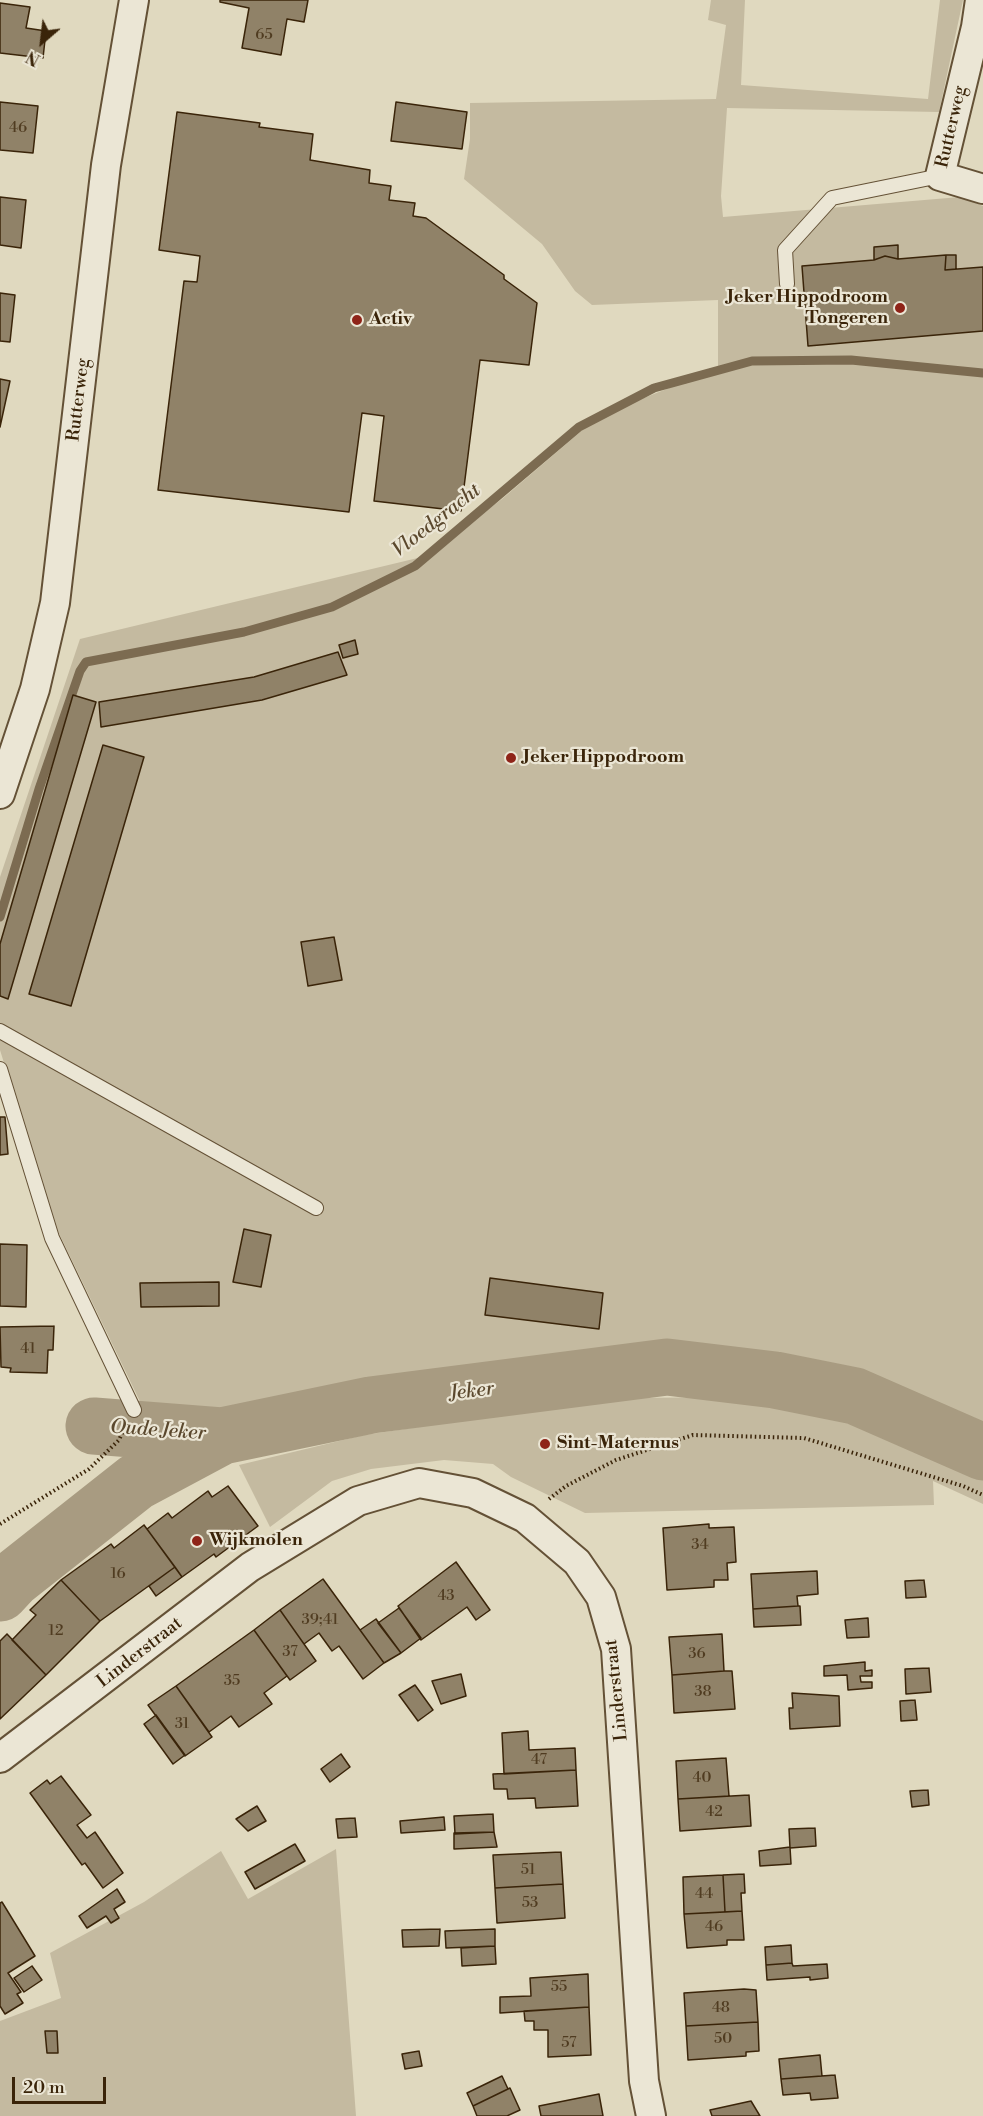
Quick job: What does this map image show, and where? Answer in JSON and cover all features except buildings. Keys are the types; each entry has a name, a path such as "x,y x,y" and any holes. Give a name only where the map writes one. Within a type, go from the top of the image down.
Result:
{"street":[{"name":"Rutterweg","path":"0,794 35,690 55,603 106,165 134,0"},
{"name":"Rutterweg","path":"980,0 976,27 940,176 983,189"},
{"name":"Linderstraat","path":"0,1758 250,1567 358,1501 419,1483 473,1494 525,1518 577,1562 601,1597 616,1649 644,2081 651,2116"}],"lane":[{"path":"787,284 785,250 832,198 940,176"},
{"path":"0,1031 316,1208"},
{"path":"0,1069 52,1238 134,1410"}],"path":[{"path":"525,1518 566,1486 616,1460 693,1434 804,1438 983,1495"},
{"path":"0,1524 89,1469 118,1440"}],"shaded area":[{"name":"Jeker Hippodroom","path":"711,0 745,0 741,85 928,99 940,0 963,0 939,112 727,108 721,196 723,217 960,197 983,206 983,1429 863,1378 719,1347 642,1352 406,1383 228,1411 146,1414 53,1221 0,1050 0,877 80,639 426,556 502,499 600,415 718,369 718,300 592,305 575,291 542,244 464,179 470,139 470,103 716,99 726,25 708,20"},
{"path":"741,1397 848,1420 940,1454 983,1475 983,1504 933,1481 934,1505 585,1513 511,1477 493,1464 444,1460 371,1469 332,1481 270,1527 239,1465 364,1435 625,1398"},
{"path":"336,1849 356,2116 0,2116 0,2021 61,1998 50,1953 144,1902 221,1851 248,1899"}],"waterway":[{"name":"Vloedgracht","path":"0,917 39,789 80,671 86,662 244,632 332,607 415,566 579,427 654,388 752,361 851,360 983,373"},
{"name":"Jeker","path":"0,1593 13,1579 136,1482 222,1436 371,1405 667,1367 775,1380 855,1396 983,1452"},
{"name":"Oude Jeker","path":"94,1426 222,1436"}],"place":[{"name":"Jeker Hippodroom Tongeren","path":"900,308"},
{"name":"Activ","path":"357,320"},
{"name":"Jeker Hippodroom","path":"511,758"},
{"name":"Sint-Maternus","path":"545,1444"},
{"name":"Wijkmolen","path":"197,1541"}]}
